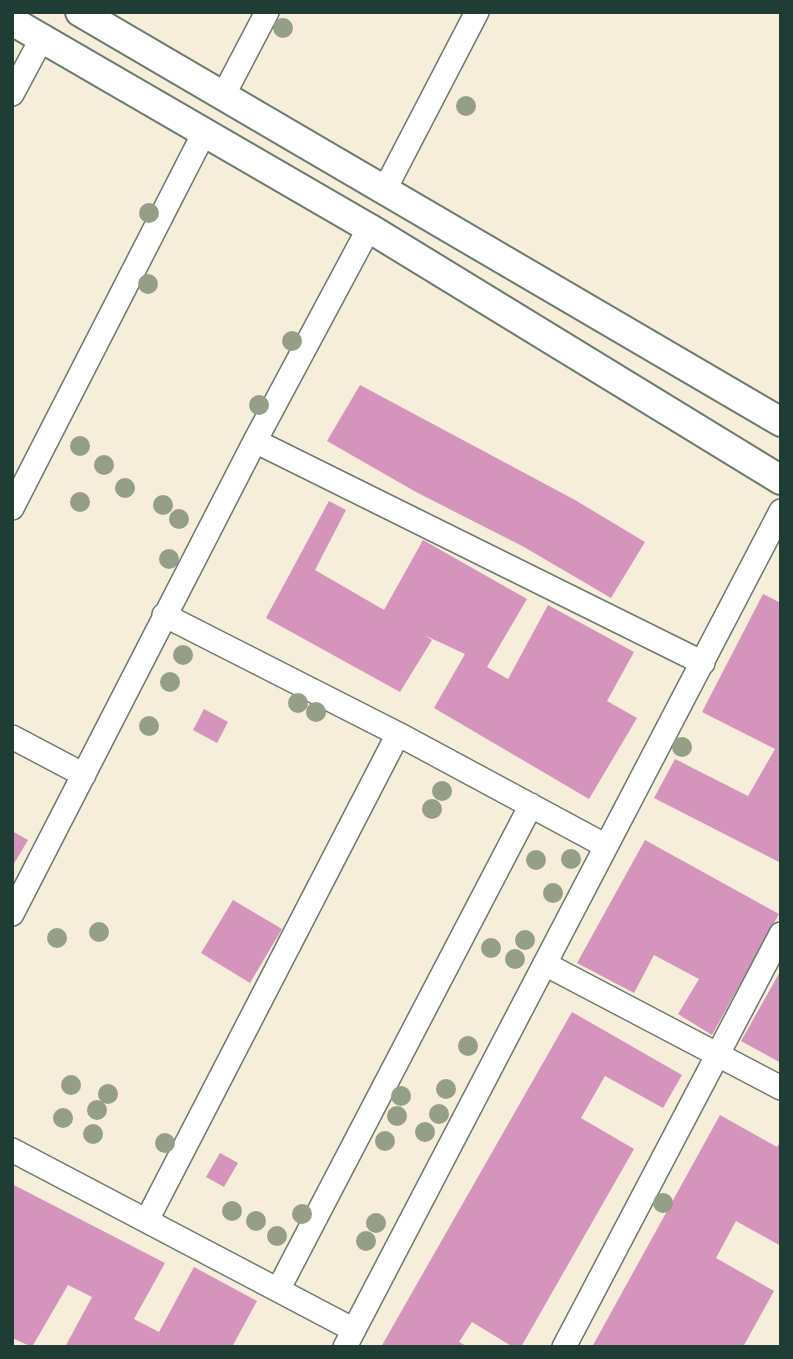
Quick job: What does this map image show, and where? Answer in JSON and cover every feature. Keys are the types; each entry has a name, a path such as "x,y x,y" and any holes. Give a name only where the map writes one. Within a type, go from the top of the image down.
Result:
{"street":[{"path":"80,12 781,422"},
{"path":"223,96 267,12"},
{"path":"385,189 477,12"},
{"path":"12,21 369,228 781,480"},
{"path":"12,94 42,38"},
{"path":"12,508 204,133"},
{"path":"12,915 254,441 369,228"},
{"path":"582,359 607,320"},
{"path":"254,441 703,663"},
{"path":"12,1150 278,1290 349,1338 781,511"},
{"path":"164,615 398,734 606,846"},
{"path":"147,1220 398,734"},
{"path":"12,737 84,775"},
{"path":"278,1290 531,805"},
{"path":"564,1347 781,934"},
{"path":"545,964 781,1088"}],"building":[{"path":"360,385 575,500 645,542 611,598 524,547 416,492 327,441"},
{"path":"329,501 346,510 315,570 384,610 423,540 527,599 487,667 508,679 548,605 634,652 607,701 637,718 589,799 434,708 465,654 424,635 432,640 400,692 266,618"},
{"path":"763,594 781,603 781,863 654,798 675,759 748,796 775,749 702,712"},
{"path":"204,709 228,722 217,743 193,730"},
{"path":"12,831 28,840 12,867"},
{"path":"645,840 779,914 712,1035 678,1014 699,979 654,955 634,993 577,963"},
{"path":"233,900 282,929 250,983 201,953"},
{"path":"781,970 781,1063 741,1041"},
{"path":"572,1012 682,1075 663,1108 605,1076 581,1118 634,1149 521,1347 513,1347 472,1322 459,1342 468,1347 381,1347"},
{"path":"720,1115 777,1147 781,1141 781,1246 736,1221 716,1258 774,1291 743,1347 592,1347"},
{"path":"220,1153 238,1163 224,1187 206,1177"},
{"path":"12,1184 165,1263 134,1319 159,1332 194,1267 257,1301 232,1347 65,1347 92,1297 68,1285 32,1347 12,1338"}]}
